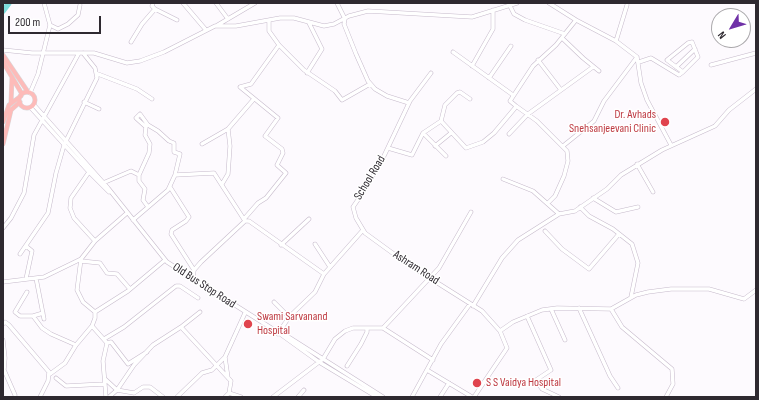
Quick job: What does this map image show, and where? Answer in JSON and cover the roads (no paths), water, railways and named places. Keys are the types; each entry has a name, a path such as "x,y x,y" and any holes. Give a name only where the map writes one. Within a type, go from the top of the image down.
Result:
{"main road":[{"path":"3,55 29,92 35,98 33,106 25,108 20,102"},
{"path":"3,62 13,77 21,95 20,102 11,110 3,144"},
{"path":"3,119 10,103 13,77"},
{"path":"10,103 21,95 29,92"}],"street":[{"path":"29,92 44,53 49,28 44,3"},
{"path":"153,3 152,6 155,9 177,20"},
{"path":"183,3 206,30"},
{"path":"216,3 228,19"},
{"path":"3,50 44,53 94,53 127,63 136,62 180,45 255,3"},
{"path":"337,3 345,19 344,24 356,54 370,84 387,96 409,103"},
{"path":"215,26 236,26 269,20 294,18 324,26 357,13 390,11 472,17 517,3"},
{"path":"549,3 576,20 616,40 637,57 639,62 641,83 647,100 671,145"},
{"path":"49,28 58,29 68,24 78,15 80,5"},
{"path":"616,40 627,5"},
{"path":"510,6 514,14 525,20 565,34"},
{"path":"131,42 142,24 155,9"},
{"path":"472,66 494,29 493,10"},
{"path":"269,20 269,31 279,45 307,73 335,91 343,101 370,84"},
{"path":"548,203 555,196 568,161 567,151 528,114 510,101 538,60 562,38 576,20"},
{"path":"307,73 322,49 309,23"},
{"path":"562,38 593,67 600,71"},
{"path":"639,62 650,58 679,75 683,72 698,57 692,42 688,43 667,60 683,72"},
{"path":"193,280 194,270 245,220 258,203 266,198 286,173 277,165 283,153 282,149 265,136 278,118 253,100 241,89 241,86 251,84 279,45"},
{"path":"489,78 511,46"},
{"path":"676,67 695,49"},
{"path":"453,52 513,95"},
{"path":"82,53 95,68 98,74 137,89 152,99"},
{"path":"3,228 11,218 24,193 34,135 82,53"},
{"path":"711,65 756,53"},
{"path":"563,146 594,121 604,101 637,57"},
{"path":"538,60 561,90"},
{"path":"509,134 528,114 593,67"},
{"path":"432,73 409,103 388,148 412,155 423,133 441,121 445,105 457,93 460,92 470,99"},
{"path":"20,254 48,213 56,173 64,145 98,74"},
{"path":"412,397 441,344 472,305 497,265 512,245 534,229 559,214 575,211 637,164 671,145 715,126 729,110 756,89"},
{"path":"202,144 228,130 253,100"},
{"path":"84,102 99,109"},
{"name":"Old Bus Stop Road","path":"33,106 64,145 103,182 110,193"},
{"path":"441,121 466,148 483,142 498,129 516,106"},
{"path":"133,220 160,199 170,187 175,175 180,154 174,152 174,143 148,126 140,114 136,118 146,127 145,135 150,144 149,153 139,175 139,181 145,189 143,200 148,208"},
{"name":"Old Bus Stop Road","path":"43,119 66,141 89,172 110,193 166,260 193,280 278,332"},
{"path":"222,184 228,174 230,146 228,130"},
{"path":"435,146 451,132"},
{"path":"423,133 446,156"},
{"name":"School Road","path":"363,230 356,218 353,206 366,188 388,148"},
{"path":"637,164 653,192"},
{"path":"103,182 130,171 139,175"},
{"path":"89,172 72,198 70,208 74,218 95,241"},
{"path":"175,175 214,173 245,220 252,221 281,245 324,274"},
{"path":"503,179 530,189 559,214"},
{"path":"170,187 189,217 186,221 172,230 171,234 194,270"},
{"path":"593,198 616,212 638,207"},
{"path":"580,207 588,216 620,234 632,244 638,263 631,297"},
{"path":"383,328 439,268 471,212"},
{"path":"95,312 83,302 77,290 81,260 95,241 127,213"},
{"path":"281,245 309,218"},
{"path":"278,332 289,317 315,292 324,274 363,230"},
{"name":"Ashram Road","path":"363,230 371,238 429,278 460,295 482,311 500,331"},
{"path":"545,231 562,249 589,269 620,234"},
{"path":"315,244 330,267"},
{"path":"26,246 32,251 26,279"},
{"path":"3,282 44,277 81,260 100,264 107,273 117,274 130,289"},
{"path":"95,312 130,289 166,260"},
{"path":"36,278 44,319"},
{"path":"106,397 103,356 106,341 176,286 180,286 198,298"},
{"path":"427,370 473,397 507,348 500,331 527,316 542,310 579,308 611,309 631,297 648,292 671,289 709,289 742,299 747,299 754,295 756,290"},
{"path":"27,292 15,312 20,316 43,314"},
{"path":"274,302 289,317"},
{"path":"579,308 610,376 618,388"},
{"path":"551,309 565,340"},
{"path":"611,309 622,327 672,369 673,384 666,397"},
{"path":"40,397 50,374 65,363 76,344 92,326 95,318 95,312"},
{"path":"109,397 117,390 134,365 153,345 182,327 200,312"},
{"path":"177,397 202,373 212,370 225,357 245,313"},
{"path":"33,316 42,328 51,334 76,344"},
{"path":"527,316 551,370 536,380 542,389 559,397"},
{"path":"3,324 5,322 9,325 36,354 50,374"},
{"path":"92,326 106,341 111,342 128,364 142,353 148,351"},
{"path":"182,327 231,381 229,393 225,397"},
{"path":"273,397 323,359 335,339 345,331 353,328 383,328 432,360"},
{"path":"347,366 361,344 367,332 367,328"},
{"path":"278,332 383,397"},
{"path":"278,332 319,362 377,397"},
{"path":"3,340 4,370 15,395"},
{"path":"225,357 228,378"},
{"path":"104,376 108,383 117,390 134,393 143,387 150,387 163,397"},
{"path":"56,378 66,386 104,384"},
{"path":"440,397 449,383"},
{"path":"300,396 304,390"},
{"path":"229,393 241,397"}],"waterway":[{"path":"3,11 9,3"}],"place":[{"name":"Dr. Avhads Snehsanjeevani Clinic","path":"665,122"},
{"name":"Swami Sarvanand Hospital","path":"248,324"},
{"name":"S S Vaidya Hospital","path":"477,383"}]}
